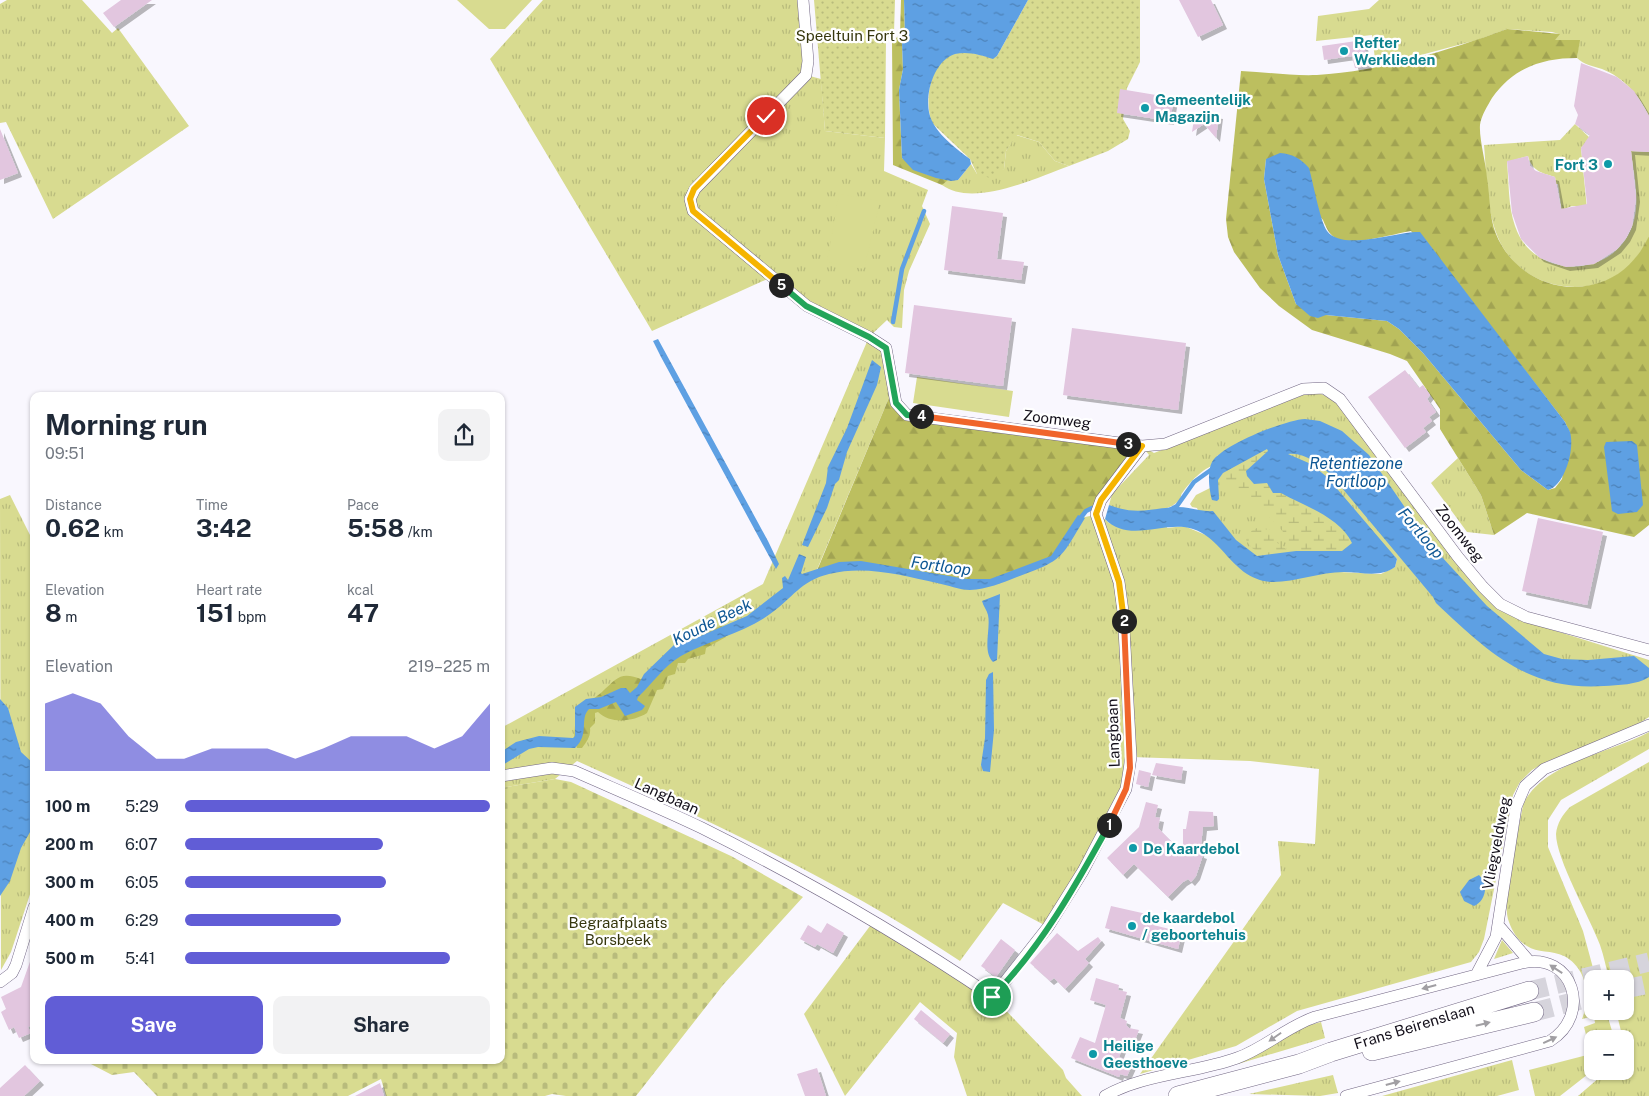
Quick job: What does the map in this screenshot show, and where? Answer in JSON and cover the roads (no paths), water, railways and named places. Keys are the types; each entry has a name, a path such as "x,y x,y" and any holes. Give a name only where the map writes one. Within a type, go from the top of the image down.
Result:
{"main road":[{"name":"Frans Beirenslaan","path":"1178,1096 1299,1064 1331,1052 1529,991"},
{"name":"Frans Beirenslaan","path":"1299,1064 1332,1061 1534,1012"}],"street":[{"name":"Zoomweg","path":"802,0 808,61 806,75 694,189 690,199 693,211 806,306 869,337 886,348 896,403 907,415 1142,446 1165,444 1303,389 1324,388 1340,399 1458,557 1482,587 1500,604 1526,617 1649,650"},
{"name":"Langbaan","path":"505,775 552,768 574,771 700,828 812,887 922,949 992,997 1048,927 1083,872 1119,806 1130,768 1124,611 1119,582 1096,514 1100,502 1142,446"},
{"name":"Vliegveldweg","path":"1476,975 1493,945 1499,926 1499,906 1516,807 1525,786 1544,769 1649,726"},
{"path":"0,982 12,973 16,965 30,920"},
{"path":"1499,926 1529,961"},
{"path":"1105,1096 1128,1087 1234,1059 1254,1051 1292,1026 1314,1017 1529,961 1543,962 1559,970 1566,977 1573,990 1574,1012 1558,1036 1541,1044 1346,1096"}],"water":[{"path":"904,0 1028,0 997,56 993,59 970,53 955,54 947,58 940,65 931,83 928,104 929,113 935,127 970,159 971,164 958,180 951,181 936,178 913,170 902,158 899,90 903,69 902,43 905,35"},
{"path":"1280,153 1289,154 1309,168 1324,226 1335,237 1345,240 1357,240 1420,232 1565,422 1571,439 1570,457 1564,474 1554,487 1548,490 1521,470 1423,353 1399,329 1387,321 1326,315 1318,318 1310,316 1296,304 1278,255 1264,179 1266,159"},
{"path":"658,339 768,541 779,564 776,569 661,357 653,341"},
{"path":"872,360 881,367 877,385 847,452 839,480 835,484 827,508 808,547 802,545 826,483 828,467 847,428"},
{"name":"Retentiezone Fortloop","path":"1296,420 1320,421 1342,431 1369,455 1430,544 1487,606 1544,654 1562,659 1588,660 1634,656 1649,668 1649,677 1639,682 1627,684 1577,686 1553,682 1531,675 1511,665 1492,652 1436,603 1332,476 1317,464 1300,455 1288,454 1311,464 1327,477 1397,559 1395,567 1371,574 1335,572 1290,580 1266,581 1256,579 1240,569 1215,543 1201,532 1182,527 1136,531 1125,530 1105,519 1109,505 1136,511 1178,507 1213,511 1236,540 1257,556 1296,551 1342,551 1352,543 1339,526 1321,513 1281,493 1273,493 1267,483 1254,484 1247,476 1246,471 1268,451 1267,449 1223,473 1218,480 1219,499 1217,501 1212,500 1209,486 1209,470 1212,462 1218,455 1255,434"},
{"path":"1632,441 1637,445 1643,505 1637,512 1618,514 1612,511 1604,447 1606,442"},
{"path":"1078,515 1085,518 1065,550 1053,562 988,587 966,590 896,574 856,570 842,571 819,577 804,586 760,621 692,650 675,660 638,697 637,700 645,706 642,710 625,716 616,702 599,709 589,709 585,717 582,737 575,748 538,747 529,749 505,764 505,749 516,742 539,736 573,738 575,736 575,707 586,699 601,697 621,688 626,688 630,693 637,687 644,674 675,644 691,640 747,616 783,588 782,578 785,576 788,580 799,554 806,557 802,574 839,562 861,561 967,579 990,579 1051,556"},
{"path":"1000,594 997,660 993,662 987,646 988,615 982,601"},
{"path":"993,672 994,730 990,772 983,771 981,765 985,738 986,680 989,674"},
{"path":"0,699 8,708 21,752 30,760 30,832 21,848 10,881 0,896"},
{"path":"1479,875 1484,883 1485,892 1478,904 1474,906 1464,901 1460,892 1469,880"}],"waterway":[{"name":"Koude Beek","path":"893,322 902,269 924,211"},
{"name":"Fortloop","path":"1168,511 1177,506 1194,482 1215,467"},
{"name":"Fortloop","path":"1079,520 1086,511 1092,508"}],"tunnel":[{"path":"1529,991 1649,962"},
{"path":"1634,987 1649,984"},
{"path":"1534,1012 1584,999"}],"place":[{"name":"Refter Werklieden","path":"1344,51"},
{"name":"Gemeentelijk Magazijn","path":"1145,108"},
{"name":"Fort 3","path":"1608,164"},
{"name":"De Kaardebol","path":"1133,848"},
{"name":"de kaardebol / geboortehuis","path":"1132,926"},
{"name":"Heilige Geesthoeve","path":"1093,1054"}],"park label":[{"name":"Speeltuin Fort 3","path":"852,35"},
{"name":"Begraafplaats Borsbeek","path":"618,930"}]}
